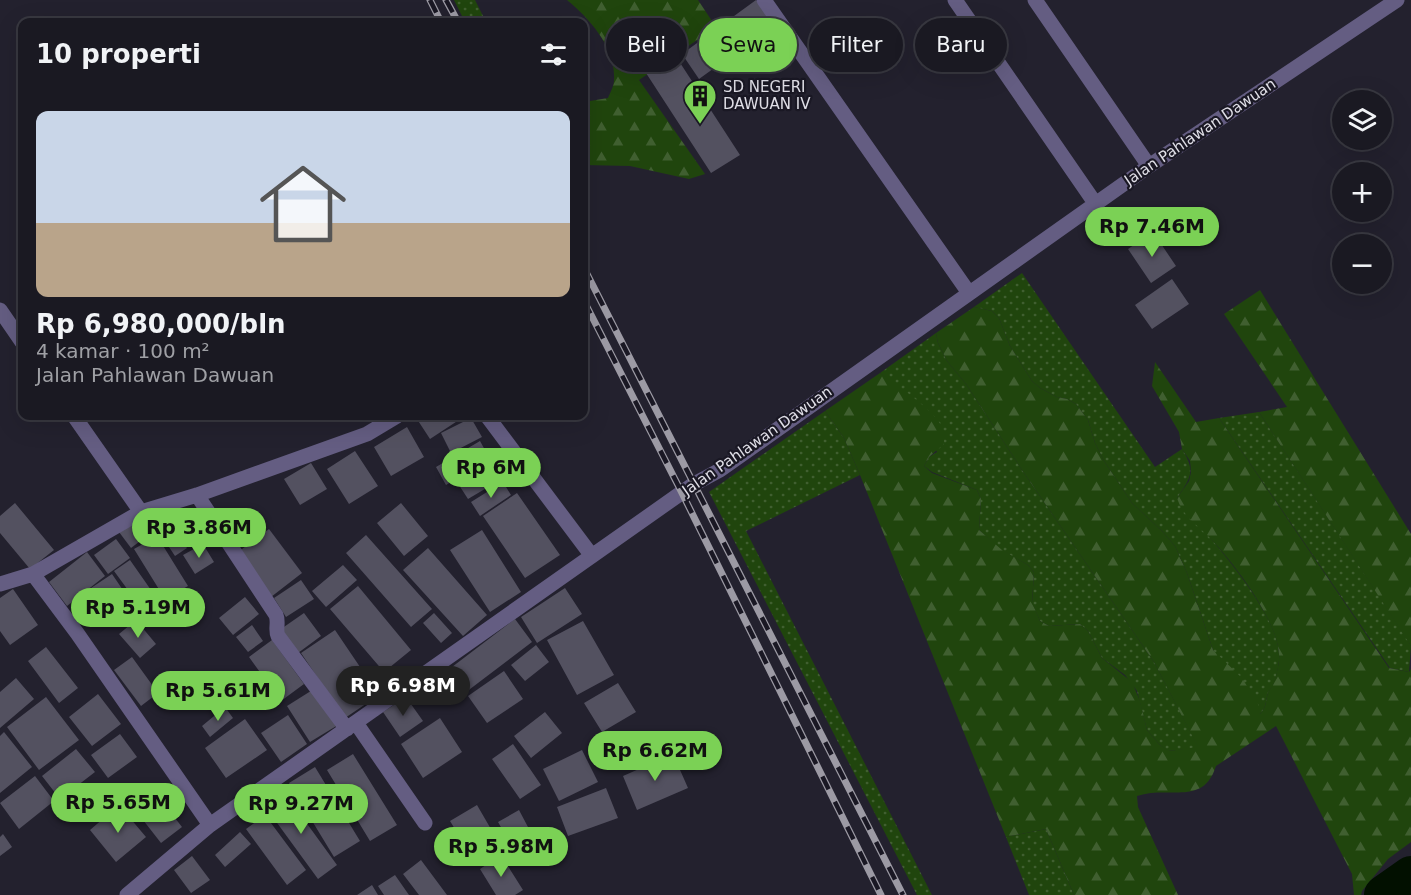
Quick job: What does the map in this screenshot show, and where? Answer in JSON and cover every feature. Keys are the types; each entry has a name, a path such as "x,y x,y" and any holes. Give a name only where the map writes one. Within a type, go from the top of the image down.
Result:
{"street":[{"path":"764,0 969,293"},
{"path":"955,0 1095,203"},
{"path":"1035,0 1149,166"},
{"name":"Jalan Pahlawan Dawuan","path":"127,895 210,825 694,484 720,470 1095,203 1397,0"},
{"path":"0,310 18,336"},
{"path":"77,420 141,512"},
{"path":"0,584 33,574 141,512 197,495 368,434 391,420"},
{"path":"490,420 592,556"},
{"path":"197,495 279,620 278,636 425,823"},
{"path":"33,574 77,633 210,825"}],"green space":[{"path":"454,0 475,0 484,18 463,18"},
{"path":"567,0 698,0 710,18 699,18 699,39 687,47 687,18 606,18 606,46 586,18"},
{"path":"613,72 651,72 639,80 705,174 689,179 630,166 588,165 588,101 608,98 614,82"},
{"path":"1022,273 1155,467 1182,449 1189,463 1190,474 1177,498 1253,594 1275,636 1279,654 1278,670 1268,693 1265,707 1260,714 1213,650 1187,573 1175,546 1132,503 1104,461 1095,443 1088,420 1076,404 1057,397 1032,381 1010,346 999,318 992,311 974,307"},
{"path":"1260,290 1411,534 1411,646 1259,412 1287,407 1224,314"},
{"path":"974,307 992,311 999,318 1010,346 1032,381 1057,397 1076,404 1088,420 1095,443 1104,461 1132,503 1175,546 1187,573 1213,650 1242,678 1258,704 1260,714 1265,707 1268,693 1278,670 1279,657 1276,640 1271,624 1241,576 1219,548 1186,515 1177,498 1189,481 1190,461 1182,449 1179,432 1152,386 1155,362 1196,422 1219,418 1389,668 1409,672 1411,669 1411,842 1388,859 1361,895 1354,895 1352,874 1276,726 1216,766 1210,779 1194,791 1149,793 1137,796 1138,807 1178,895 1074,895 1046,829 1006,837 860,475 844,438 825,411 880,373 922,404 941,425 944,432 944,444 929,457 924,466 932,473 977,490 981,499 979,530 1002,550 1028,565 1034,572 1032,602 1040,621 1049,626 1080,624 1088,631 1102,658 1132,682 1140,701 1147,730 1160,745 1169,751 1198,747 1154,662 966,384 947,361 936,333"},
{"path":"936,333 947,361 966,384 1154,662 1199,748 1168,751 1160,745 1147,730 1137,691 1125,675 1102,658 1088,631 1080,624 1049,626 1040,621 1032,603 1034,572 1028,565 1001,550 979,530 981,499 977,490 932,472 924,466 929,457 937,452 912,398 880,373"},
{"path":"825,411 844,438 860,475 746,531 932,895 917,895 709,492"},
{"path":"1259,412 1407,639 1411,646 1409,672 1390,668 1219,418"},
{"path":"1046,829 1074,895 1029,895 1006,837"}],"building":[{"path":"756,0 769,18 731,18"},
{"path":"699,42 699,72 709,72 699,79 687,61 687,50"},
{"name":"SD NEGERI DAWUAN IV","path":"686,72 740,155 711,173 646,73"},
{"path":"1114,218 1121,233 1107,239 1100,225"},
{"path":"1153,232 1176,266 1151,283 1128,249"},
{"path":"1172,279 1189,304 1152,329 1135,305"},
{"path":"418,420 459,420 430,439"},
{"path":"467,420 472,420 482,437 451,453 441,433"},
{"path":"407,427 424,457 391,476 374,447"},
{"path":"480,441 490,459 446,485 436,467"},
{"path":"355,451 378,486 349,504 327,469"},
{"path":"311,463 327,489 300,505 284,479"},
{"path":"490,463 500,480 468,499 457,482"},
{"path":"503,482 511,495 480,516 471,502"},
{"path":"517,493 560,555 525,578 483,516"},
{"path":"15,503 54,550 30,569 0,533 0,516"},
{"path":"401,503 428,536 404,556 377,523"},
{"path":"180,511 193,528 167,547 154,530"},
{"path":"140,516 152,532 131,548 119,532"},
{"path":"269,529 302,573 271,597 238,552"},
{"path":"482,530 521,592 490,612 450,550"},
{"path":"366,535 432,609 411,627 346,553"},
{"path":"157,536 188,586 165,599 134,549"},
{"path":"116,539 130,558 108,574 94,555"},
{"path":"181,540 187,548 175,556 169,547"},
{"path":"203,544 214,562 195,574 183,555"},
{"path":"428,548 487,615 463,636 403,570"},
{"path":"87,552 105,576 67,606 49,582"},
{"path":"130,560 151,590 136,601 114,571"},
{"path":"343,565 357,580 326,607 312,591"},
{"path":"112,574 129,599 109,613 91,588"},
{"path":"301,580 314,599 286,617 274,598"},
{"path":"358,586 411,650 384,672 330,609"},
{"path":"565,588 582,614 537,643 521,617"},
{"path":"13,589 38,625 10,645 0,631 0,598"},
{"path":"245,597 259,614 233,635 219,618"},
{"path":"304,613 321,636 298,653 281,629"},
{"path":"434,613 452,633 441,643 423,623"},
{"path":"515,619 532,642 449,705 431,683"},
{"path":"136,620 156,644 140,658 119,634"},
{"path":"583,621 614,675 577,695 547,640"},
{"path":"252,625 263,641 248,652 236,637"},
{"path":"335,630 379,695 345,718 301,653"},
{"path":"272,640 304,684 281,701 249,657"},
{"path":"536,645 549,662 525,681 511,665"},
{"path":"46,647 78,688 59,703 28,661"},
{"path":"132,657 158,693 141,706 114,670"},
{"path":"504,671 523,699 487,723 468,696"},
{"path":"16,678 34,699 0,728 0,692"},
{"path":"618,683 636,712 602,732 584,703"},
{"path":"314,689 338,725 310,742 287,706"},
{"path":"98,694 121,724 92,746 69,717"},
{"path":"46,697 79,740 39,770 7,727"},
{"path":"406,697 423,721 400,737 383,712"},
{"path":"225,707 233,718 210,737 202,726"},
{"path":"545,712 562,733 531,758 514,736"},
{"path":"288,715 307,744 281,762 261,733"},
{"path":"440,718 462,752 423,778 401,744"},
{"path":"245,719 267,750 226,778 205,748"},
{"path":"4,732 32,767 0,793 0,736"},
{"path":"120,734 137,757 108,778 91,755"},
{"path":"513,744 541,785 520,799 492,759"},
{"path":"76,749 95,772 60,799 42,776"},
{"path":"582,750 598,782 559,801 543,769"},
{"path":"353,754 397,825 370,841 327,770"},
{"path":"673,754 688,788 637,810 623,776"},
{"path":"315,767 360,841 334,857 289,783"},
{"path":"35,776 54,801 19,829 0,803"},
{"path":"606,788 618,818 568,836 557,807"},
{"path":"284,792 337,865 318,879 264,805"},
{"path":"157,795 182,827 161,843 136,811"},
{"path":"119,805 146,837 116,862 90,830"},
{"path":"477,805 495,836 469,852 450,821"},
{"path":"519,810 538,846 518,857 498,822"},
{"path":"265,815 306,870 287,885 246,829"},
{"path":"240,832 251,844 225,867 215,855"},
{"path":"3,834 12,847 0,856 0,837"},
{"path":"501,855 523,890 515,895 496,895 480,869"},
{"path":"192,856 210,880 191,893 174,870"},
{"path":"421,860 447,895 419,895 403,874"},
{"path":"395,875 409,895 384,895 378,886"},
{"path":"372,885 378,895 357,895"}],"waterway":[{"path":"1384,895 1411,876"}],"railway":[{"path":"430,0 439,18"},
{"path":"446,0 456,18"},
{"path":"588,276 903,895"},
{"path":"588,309 881,895"}],"place":[{"name":"SD NEGERI DAWUAN IV","path":"700,125"}]}
